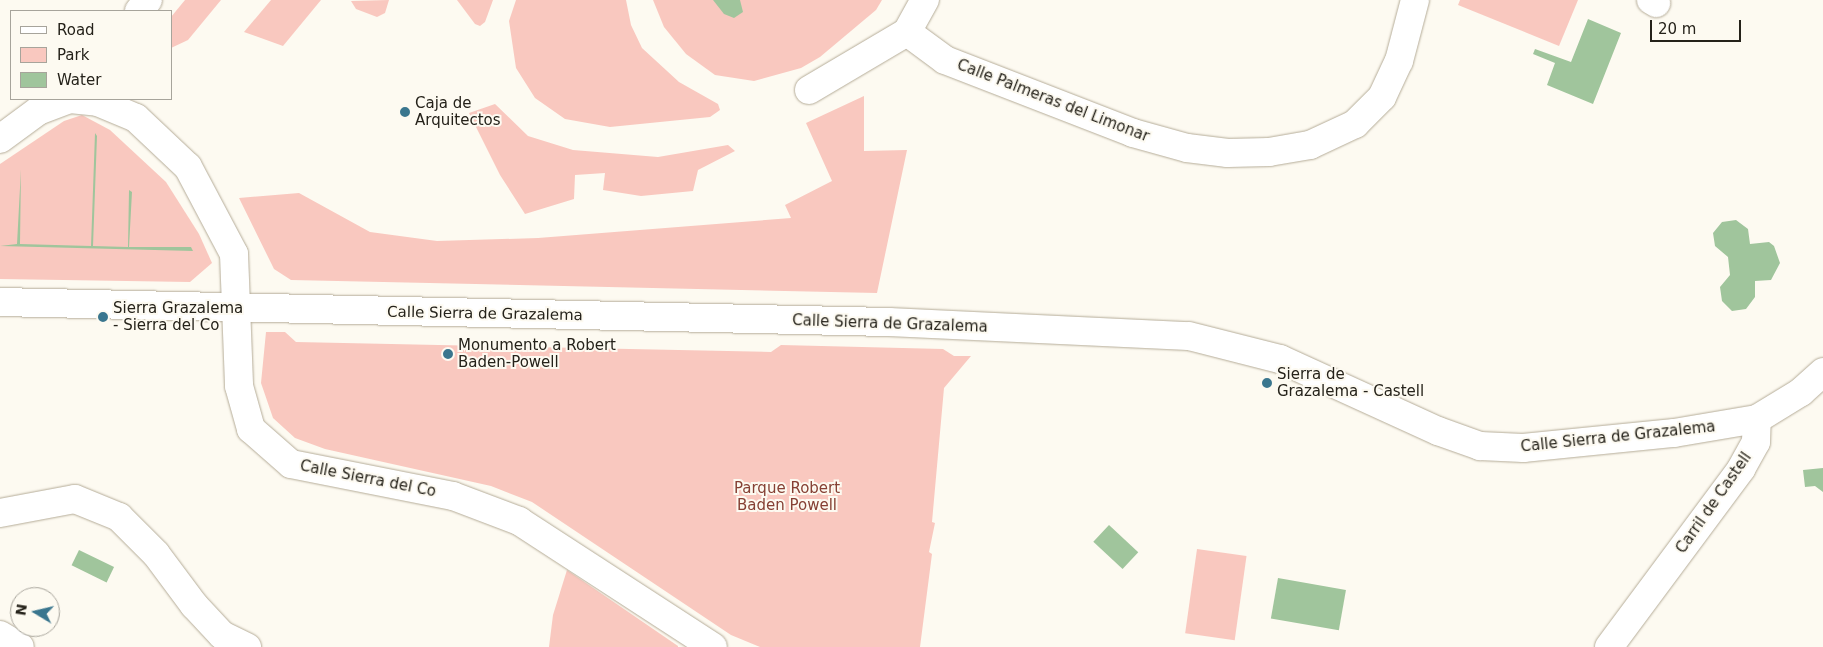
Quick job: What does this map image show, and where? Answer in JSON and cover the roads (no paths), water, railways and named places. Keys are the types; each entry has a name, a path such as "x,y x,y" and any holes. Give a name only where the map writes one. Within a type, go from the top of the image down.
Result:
{"street":[{"path":"140,10 148,0"},
{"path":"809,90 907,32 925,0"},
{"name":"Calle Palmeras del Limonar","path":"907,32 945,60 1133,133 1187,148 1228,153 1269,152 1310,145 1355,124 1382,97 1399,61 1415,0"},
{"name":"Calle Sierra del Co","path":"45,105 66,100"},
{"name":"Calle Sierra del Co","path":"79,100 130,108 188,167 234,254 238,309 239,386 251,429 291,464 453,496 518,521 713,647"},
{"path":"0,139 45,105"},
{"name":"Calle Sierra de Grazalema","path":"0,302 238,309 889,322 1190,336 1280,359 1438,431 1480,446 1532,447 1674,433 1758,419"},
{"path":"1758,419 1801,392 1823,372"},
{"name":"Carril de Castell","path":"1609,647 1741,469 1756,442 1758,419"},
{"path":"0,513 75,499 119,517 156,554 194,605 222,635 247,647"},
{"path":"0,635 20,647"}],"water":[{"path":"713,0 740,0 743,12 734,18 724,14"},
{"path":"1588,19 1621,33 1593,104 1547,85 1555,63 1533,54 1535,49 1571,62"},
{"path":"95,133 97,136 93,246 128,247 129,190 132,192 129,247 191,247 193,251 0,246 17,244 21,169 20,244 91,246"},
{"path":"1736,220 1748,229 1750,244 1769,242 1774,246 1780,263 1771,280 1755,281 1755,297 1746,309 1732,311 1722,301 1720,287 1730,275 1728,257 1715,246 1713,233 1722,222"},
{"path":"1823,468 1823,492 1815,486 1805,487 1803,470"},
{"path":"1109,525 1138,552 1123,569 1093,542"},
{"path":"79,550 114,567 107,582 72,565"},
{"path":"1278,578 1346,590 1339,630 1271,618"}],"place":[{"name":"Caja de Arquitectos","path":"405,112"},
{"name":"Sierra Grazalema - Sierra del Co","path":"103,317"},
{"name":"Monumento a Robert Baden-Powell","path":"448,354"},
{"name":"Sierra de Grazalema - Castell","path":"1267,383"}],"park label":[{"name":"Parque Robert Baden Powell","path":"787,496"}]}
